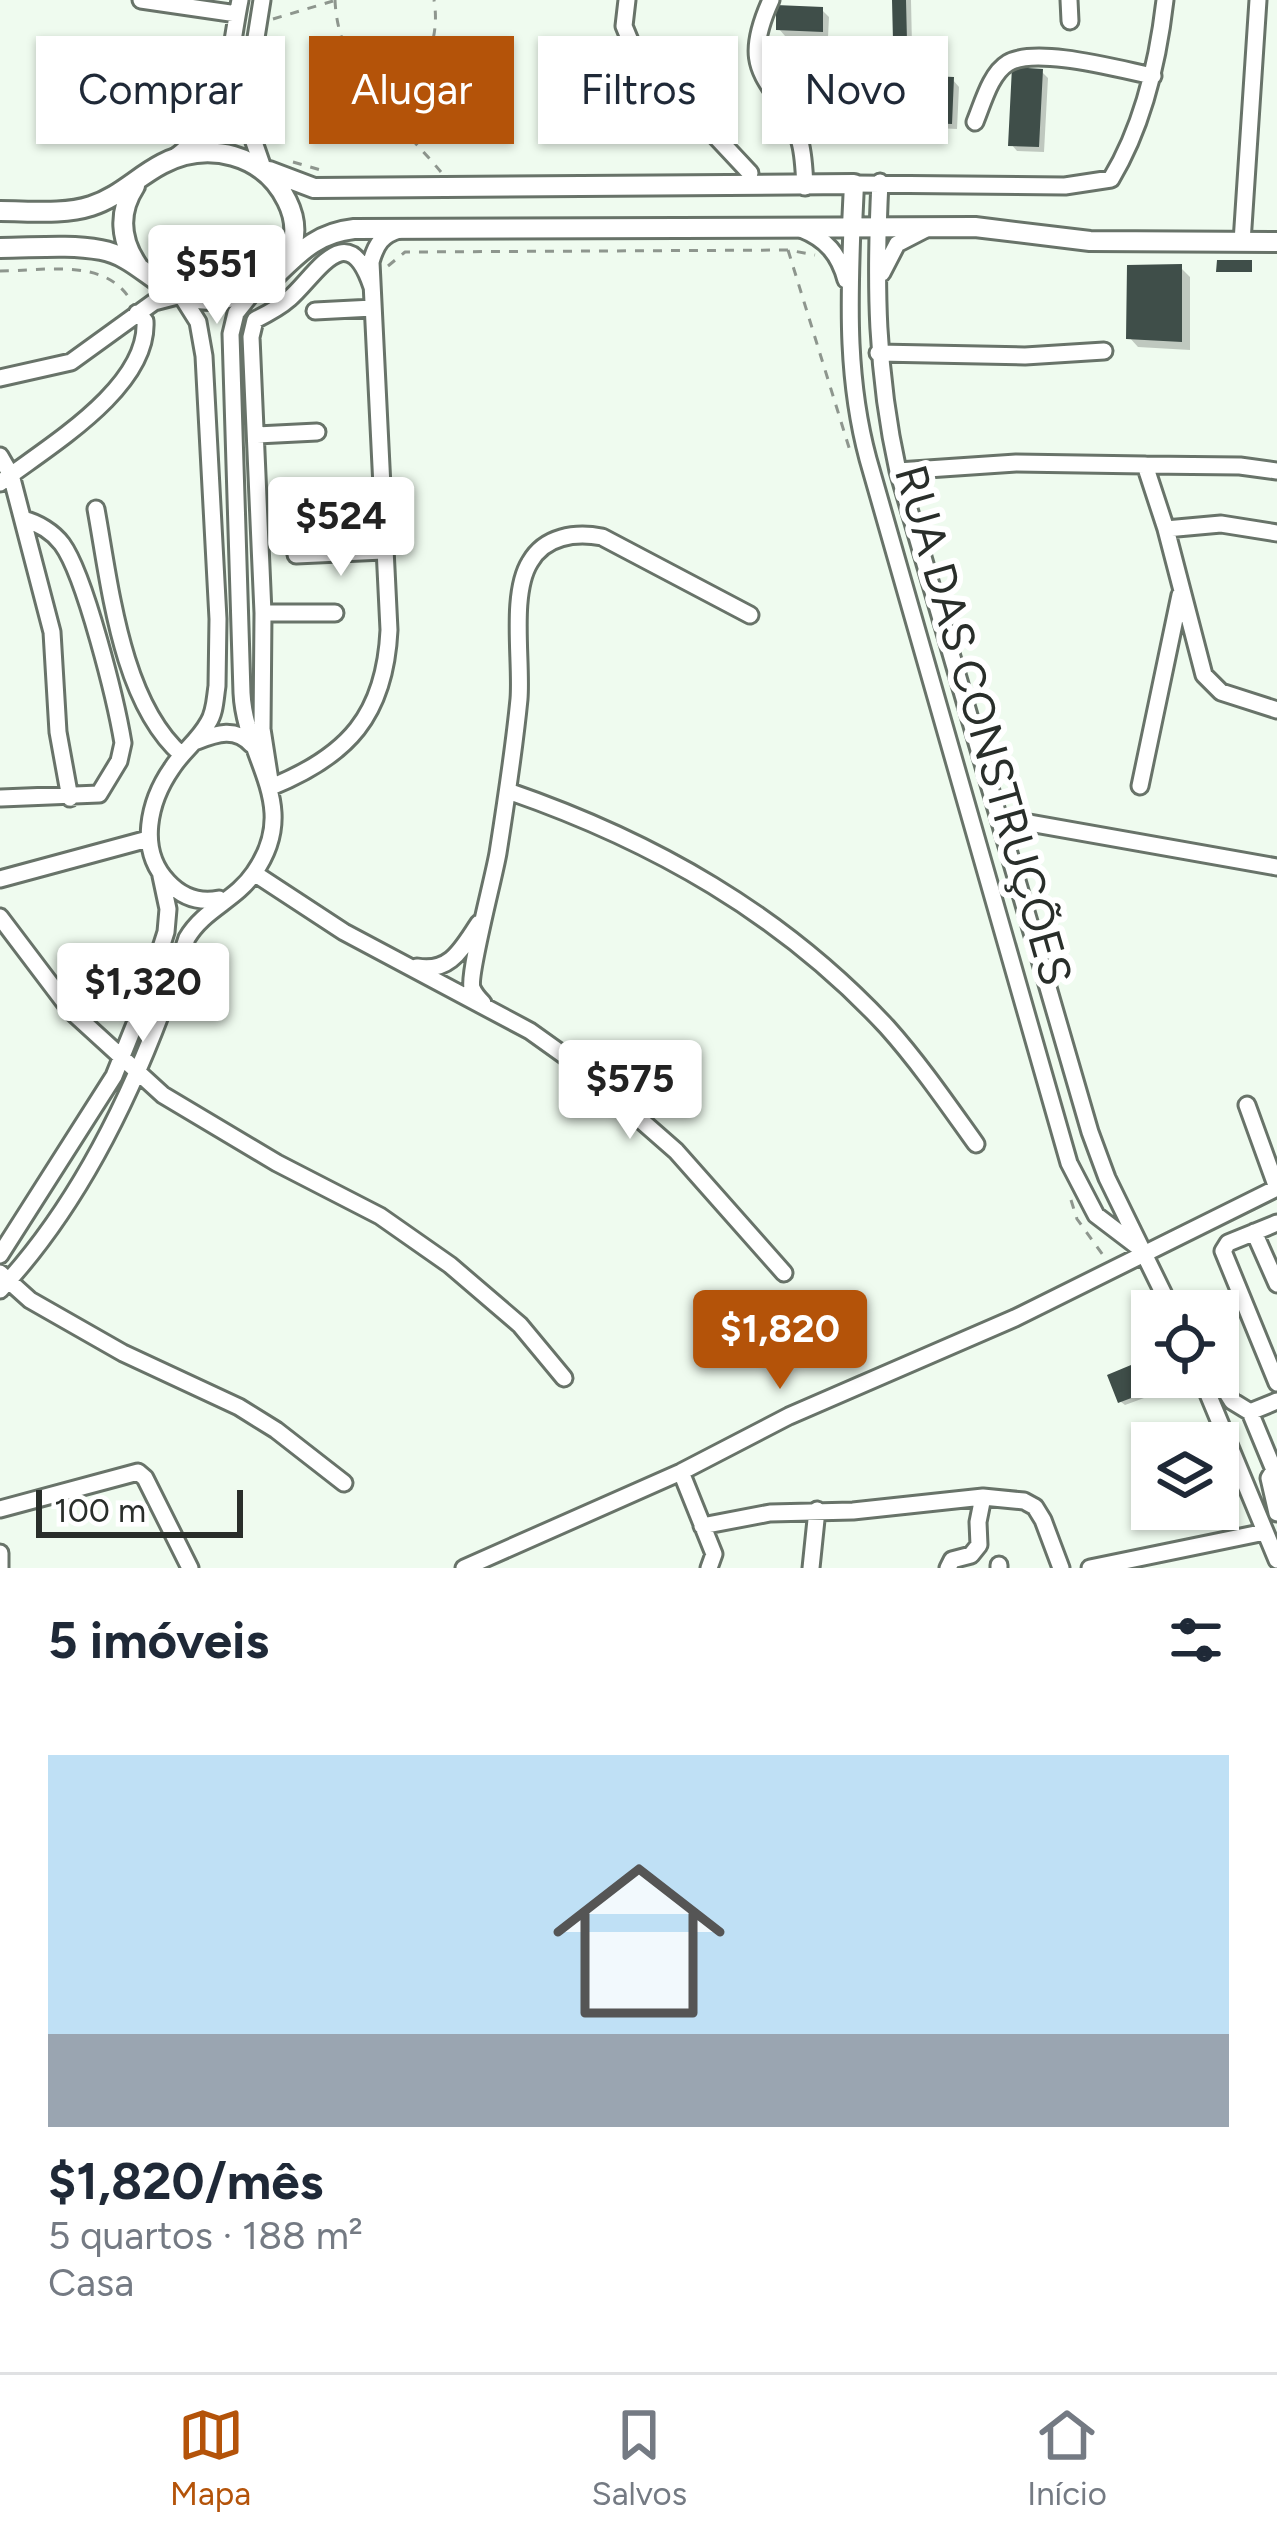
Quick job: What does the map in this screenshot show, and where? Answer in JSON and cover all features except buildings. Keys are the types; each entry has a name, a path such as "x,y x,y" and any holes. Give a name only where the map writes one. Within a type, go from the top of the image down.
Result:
{"main road":[{"path":"0,211 87,207 172,160 219,153 314,188 854,184"},
{"path":"262,168 282,191 293,217 291,244 274,277"},
{"path":"140,269 124,239 122,214 142,178"},
{"name":"RUA DAS CONSTRUÇÕES","path":"852,227 854,184"},
{"path":"0,248 101,250 122,256 156,283 181,295 212,301 252,293 310,242 338,231 938,227 1014,230 1090,241 1277,242"}],"street":[{"path":"140,0 239,7 219,107 191,146 172,160"},
{"path":"262,0 244,113 262,168"},
{"path":"627,0 624,26 633,48 750,173"},
{"path":"771,0 757,31 758,68 800,141 806,187"},
{"path":"1069,0 1070,21"},
{"path":"854,184 1066,186 1112,178 1129,149 1153,76 1165,0"},
{"path":"1242,242 1258,0"},
{"path":"975,122 997,74 1009,62 1023,58 1094,64 1153,76"},
{"name":"RUA DAS CONSTRUÇÕES","path":"880,182 878,353 882,399 898,471 1094,1143 1162,1290"},
{"path":"789,226 815,235 834,252 845,275 849,301"},
{"name":"RUA DAS CONSTRUÇÕES","path":"852,227 849,348 856,416 1069,1162 1096,1215 1144,1252"},
{"path":"877,305 883,266 891,250 911,234 938,227"},
{"path":"371,262 387,233 402,229"},
{"path":"271,787 331,758 356,733 374,704 388,653 371,262 361,244 338,231"},
{"path":"344,1484 239,1407 123,1353 3,1282 59,1212 138,1073 187,938 199,918 254,873 272,834 275,811 262,729 263,614 251,338 255,320 287,301 323,260 342,253 363,266 372,297"},
{"path":"137,313 146,292 140,269"},
{"path":"252,293 236,313 231,351 243,705 271,787"},
{"path":"0,378 70,362 154,302 181,295 198,322 204,356 218,619 214,708 206,727 161,787 151,814 148,839 168,909 156,970 114,1076 0,1255"},
{"path":"315,311 372,297"},
{"path":"5,479 112,395 144,344 146,321 137,313"},
{"path":"878,353 1025,356 1104,351"},
{"path":"257,435 317,432"},
{"path":"0,456 23,519 52,632 58,732 70,798"},
{"path":"898,471 1016,463 1219,465 1277,471"},
{"path":"1144,465 1166,529 1204,676 1220,692 1277,710"},
{"path":"96,509 121,637 162,737 188,748 232,733 244,736 254,747"},
{"path":"1,798 99,794 106,788 123,742 80,580 62,544 47,530 23,519"},
{"path":"1166,529 1221,524 1277,533"},
{"path":"483,1003 472,991 471,975 488,911 508,791 526,567 545,546 570,535 602,537 750,615"},
{"path":"296,555 383,551"},
{"path":"1140,785 1182,588"},
{"path":"263,614 335,613"},
{"path":"508,791 647,845 775,927 886,1027 976,1144"},
{"path":"1001,818 1277,868"},
{"path":"0,879 148,839"},
{"path":"254,873 344,932 530,1030 629,1106 721,1198 784,1274"},
{"path":"160,874 190,898 211,901 232,895"},
{"path":"406,966 434,970 447,965 488,911"},
{"path":"0,917 71,1011 163,1095 277,1163 380,1216 451,1265 520,1325 564,1378"},
{"path":"464,1568 500,1561 789,1416 1015,1318 1277,1188 1247,1105"},
{"path":"1277,1223 1223,1250 1277,1383"},
{"path":"1254,1232 1277,1283"},
{"path":"1210,1398 1277,1560"},
{"path":"1230,1398 1250,1412 1275,1469 1269,1478 1277,1513"},
{"path":"1250,1412 1277,1401"},
{"path":"0,1509 137,1472 145,1478 190,1568"},
{"path":"681,1472 714,1555 709,1568"},
{"path":"702,1526 770,1513 983,1497 1024,1501 1035,1507 1061,1568"},
{"path":"948,1568 952,1560 971,1555 979,1546 983,1497"},
{"path":"811,1568 817,1510"},
{"path":"1090,1568 1149,1562 1265,1532"},
{"path":"0,1553 0,1568"}],"path":[{"path":"258,24 335,0 341,36"},
{"path":"434,0 436,36"},
{"path":"418,144 442,173 420,172"},
{"path":"285,159 331,172"},
{"path":"372,297 392,260 405,253 788,250 809,251 824,261"},
{"path":"788,250 840,417 840,396"},
{"path":"0,271 90,271 114,278 137,313"}]}
